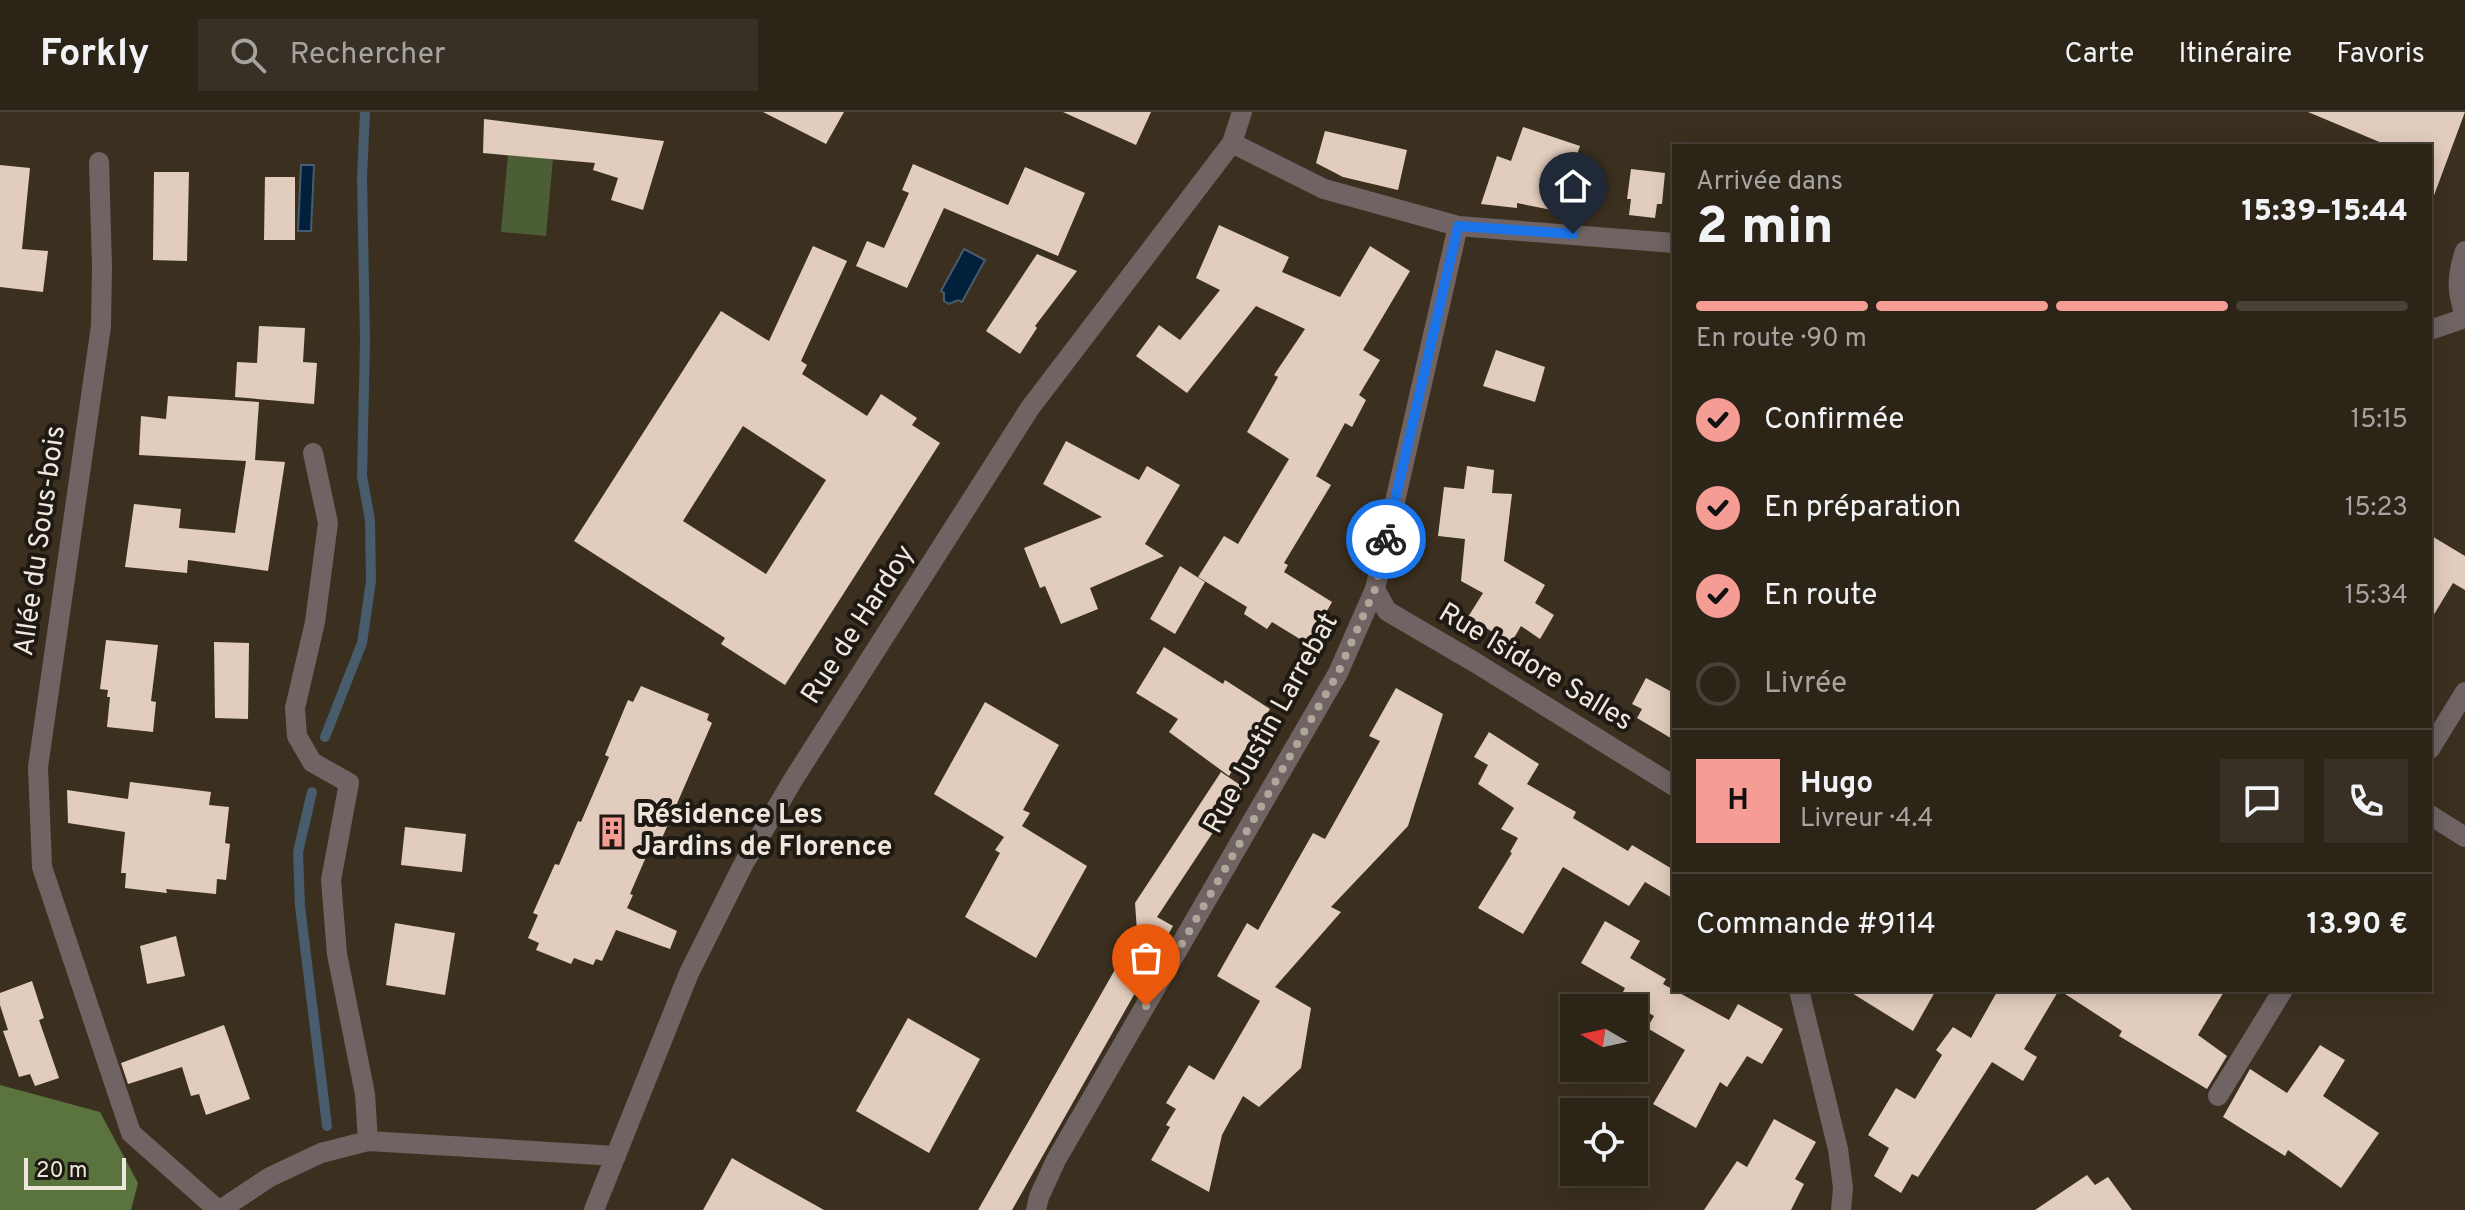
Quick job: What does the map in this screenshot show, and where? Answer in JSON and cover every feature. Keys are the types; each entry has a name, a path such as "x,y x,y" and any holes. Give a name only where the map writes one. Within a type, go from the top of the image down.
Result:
{"street":[{"name":"Rue de Hardoy","path":"594,1210 689,973 743,865 788,788 1030,408 1232,143 1242,112"},
{"path":"1232,143 1324,189 1458,226 1672,243"},
{"name":"Allée du Sous-bois","path":"99,162 101,326 38,767 42,867 131,1133 219,1210"},
{"name":"Rue Justin Larrebat","path":"1036,1210 1056,1160 1338,673 1375,589 1458,226"},
{"path":"2432,329 2465,316 2458,296 2458,273 2465,251"},
{"path":"313,453 328,523 315,622 295,708 297,736 312,762 349,783 331,880 337,954 365,1094 368,1141"},
{"name":"Rue Isidore Salles","path":"1375,589 1387,611 1469,658 1672,785"},
{"path":"2432,746 2465,692"},
{"path":"2432,816 2465,837"},
{"path":"1799,992 1838,1149 1843,1188 1841,1210"},
{"path":"2218,1096 2282,992"},
{"path":"219,1210 270,1177 321,1153 368,1141 616,1156"}],"green space":[{"path":"508,155 553,159 546,236 501,232"},
{"path":"0,1085 100,1112 138,1183 131,1210 0,1210"}],"water":[{"path":"301,165 314,165 311,231 298,231"},
{"path":"964,249 985,260 962,302 958,300 949,304 944,301 941,291"}],"building":[{"path":"763,112 844,112 826,144"},
{"path":"1063,112 1151,112 1136,145"},
{"path":"2308,112 2465,112 2433,198 2432,144 2384,144"},
{"path":"484,119 664,141 643,210 611,200 618,178 593,170 595,163 483,153"},
{"path":"1523,127 1580,146 1557,211 1517,203 1517,208 1481,204 1497,156 1511,161"},
{"path":"1325,131 1407,150 1398,190 1343,177 1316,163"},
{"path":"913,164 1008,205 1025,167 1085,193 1058,256 944,208 907,288 856,266 867,241 884,248 909,193 902,190"},
{"path":"0,165 30,168 22,249 48,251 43,292 0,287"},
{"path":"1631,169 1665,173 1662,204 1657,204 1655,218 1629,215 1631,199 1627,199"},
{"path":"154,172 189,172 187,261 153,260"},
{"path":"265,177 295,177 295,240 264,240"},
{"path":"1219,225 1289,257 1282,272 1340,297 1370,246 1410,271 1363,350 1380,360 1359,395 1366,400 1352,427 1345,423 1316,476 1331,485 1284,563 1288,565 1284,572 1332,602 1308,644 1272,622 1267,629 1244,614 1247,607 1198,577 1224,536 1238,544 1289,459 1247,432 1278,377 1274,375 1305,329 1256,306 1187,393 1136,356 1159,325 1180,340 1220,290 1196,278"},
{"path":"813,246 847,261 801,361 807,365 802,374 867,416 881,394 917,418 912,425 940,443 785,685 721,644 725,638 574,541 721,311 769,341","holes":["743,426 826,480 766,574 683,521"]},
{"path":"1037,254 1077,271 1035,326 1037,328 1020,354 986,331"},
{"path":"259,326 305,328 303,362 317,363 314,404 235,397 237,362 257,363"},
{"path":"1496,350 1545,367 1535,402 1483,386"},
{"path":"168,396 259,402 255,460 285,462 268,571 188,560 187,573 125,567 134,504 181,509 179,528 235,533 246,461 139,455 141,416 166,419"},
{"path":"1066,441 1139,480 1147,466 1180,485 1145,544 1164,556 1090,588 1098,609 1061,624 1045,586 1040,588 1024,548 1102,517 1043,484"},
{"path":"1467,466 1494,470 1492,493 1512,494 1504,561 1545,585 1535,603 1554,615 1540,639 1521,626 1511,643 1468,617 1483,593 1461,581 1465,539 1438,536 1444,487 1464,489"},
{"path":"2432,536 2465,556 2465,590 2453,583 2432,618"},
{"path":"1180,566 1205,582 1175,634 1150,619"},
{"path":"106,640 158,645 151,701 156,702 153,732 107,727 110,697 107,697 108,690 100,689"},
{"path":"214,642 249,643 248,719 215,718"},
{"path":"1164,647 1270,709 1229,776 1169,732 1178,719 1136,693"},
{"path":"1646,678 1672,692 1672,739 1637,718 1642,709 1632,704"},
{"name":"Résidence Les Jardins de Florence","path":"641,686 709,714 707,720 712,723 659,845 652,843 627,908 677,931 670,949 616,930 602,961 596,959 593,965 574,958 571,964 536,950 539,943 528,938 538,915 533,913 555,864 559,865 578,821 581,822 609,757 605,755 628,700 633,702"},
{"path":"1396,688 1443,714 1408,826 1331,907 1341,912 1275,987 1311,1008 1301,1068 1259,1107 1243,1096 1222,1135 1209,1192 1151,1160 1170,1127 1166,1125 1176,1109 1166,1103 1189,1065 1214,1080 1260,1001 1217,976 1247,923 1258,930 1313,833 1325,839 1380,741 1369,736"},
{"path":"985,702 1059,745 1023,810 1030,813 1022,826 1087,866 1036,958 965,917 1000,853 995,850 1004,837 934,794"},
{"path":"1489,732 1539,764 1527,784 1576,812 1573,818 1628,851 1632,845 1672,869 1672,898 1645,882 1629,906 1563,867 1523,934 1478,908 1518,838 1501,829 1514,808 1478,784 1488,765 1474,757"},
{"path":"1221,772 1243,787 1157,917 1173,926 1012,1210 978,1210 1137,931 1135,903"},
{"path":"130,782 211,792 209,805 229,807 225,843 230,844 226,880 217,879 216,894 125,888 126,873 121,873 125,832 68,823 67,790 128,799"},
{"path":"405,827 466,834 462,872 401,865"},
{"path":"1605,921 1640,941 1630,958 1666,979 1663,984 1672,992 1678,992 1729,1020 1738,1004 1783,1029 1762,1064 1747,1056 1727,1087 1720,1082 1696,1128 1653,1104 1685,1050 1648,1029 1654,1016 1648,1012 1648,994 1622,994 1625,988 1581,963"},
{"path":"395,923 455,933 445,995 386,985"},
{"path":"176,936 185,976 147,984 140,946"},
{"path":"32,981 44,1018 39,1020 59,1078 35,1086 30,1074 19,1077 3,1031 8,1030 0,1005 0,993"},
{"path":"1850,992 1935,992 1913,1031"},
{"path":"1997,992 2058,992 2024,1049 2037,1057 2023,1081 1992,1062 1918,1177 1912,1174 1901,1193 1874,1176 1889,1148 1868,1135 1896,1088 1915,1099 1942,1055 1936,1050 1953,1027 1971,1038"},
{"path":"2062,992 2224,992 2198,1035 2227,1056 2207,1089 2119,1036 2122,1031"},
{"path":"908,1018 980,1059 929,1153 856,1111"},
{"path":"224,1025 250,1099 206,1115 199,1094 191,1096 182,1067 128,1084 121,1063"},
{"path":"2320,1045 2345,1060 2323,1096 2379,1133 2341,1188 2288,1150 2285,1156 2223,1117 2250,1069 2287,1093"},
{"path":"1774,1119 1816,1142 1795,1179 1804,1184 1791,1210 1704,1210 1737,1161 1747,1167"},
{"path":"732,1158 758,1173 824,1210 703,1210"},
{"path":"2087,1175 2095,1185 2108,1177 2132,1210 2035,1210"}],"waterway":[{"path":"325,737 362,643 371,581 370,520 362,476 365,341 362,177 365,112"},
{"path":"312,792 298,852 300,906 327,1126"}],"way so far":[{"path":"1146,1006 1338,673 1375,589 1386,539"}],"place":[{"name":"Résidence Les Jardins de Florence","path":"612,832"}],"route":[{"path":"1386,539 1458,226 1573,234"}]}
